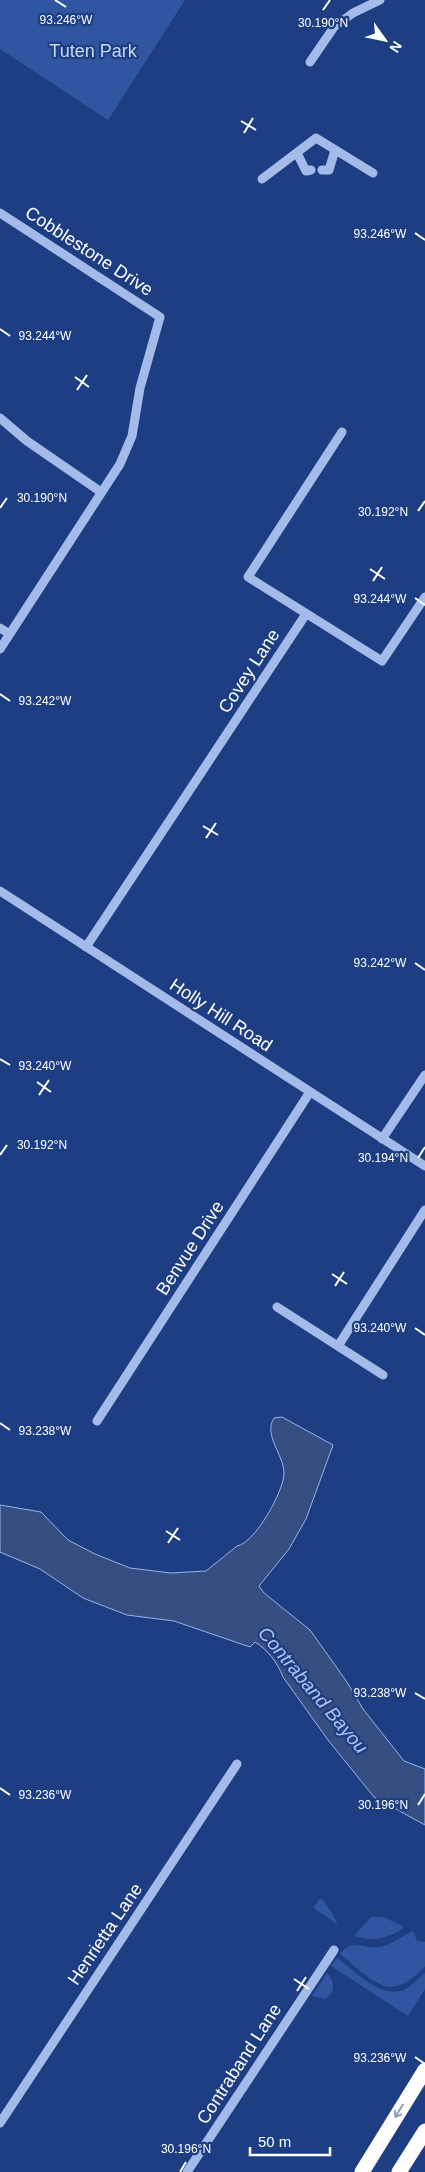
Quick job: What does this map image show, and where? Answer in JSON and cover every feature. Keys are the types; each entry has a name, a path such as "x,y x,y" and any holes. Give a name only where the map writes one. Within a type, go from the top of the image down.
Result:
{"highway":[{"path":"362,2172 425,2070"},
{"path":"400,2172 424,2132"},
{"path":"404,2172 424,2132"},
{"path":"358,2172 375,2150"}],"street":[{"path":"310,62 334,27 353,13 380,0"},
{"path":"262,179 316,138 374,173"},
{"path":"322,170 329,170 335,150"},
{"path":"297,152 306,171 311,170"},
{"name":"Cobblestone Drive","path":"0,213 160,316 140,388 132,436 120,464 101,492"},
{"path":"0,418 27,441 101,492 0,649"},
{"path":"342,432 248,577 382,662 425,597"},
{"name":"Covey Lane","path":"86,947 306,614"},
{"path":"0,628 10,634"},
{"name":"Holly Hill Road","path":"0,891 425,1166"},
{"path":"382,1139 425,1075"},
{"name":"Benvue Drive","path":"97,1421 310,1092"},
{"path":"338,1346 425,1210"},
{"path":"276,1307 383,1375"},
{"name":"Henrietta Lane","path":"0,2122 237,1764"},
{"name":"Contraband Lane","path":"187,2172 334,1950"}],"green space":[{"name":"Tuten Park","path":"0,0 185,0 108,120 0,49"},
{"path":"319,1899 322,1899 333,1914 338,1925 315,1909 314,1907"},
{"path":"371,1917 383,1917 403,1926 402,1929 391,1935 373,1939 354,1936"},
{"path":"413,1931 417,1941 425,1942 425,1966 401,1985 391,1987 381,1985 340,1954 349,1946 354,1945 385,1946"},
{"path":"337,1958 368,1982 386,1991 404,1990 425,1973 425,1989 408,2016 331,1966"},
{"path":"327,1973 332,1980 333,1990 325,1999 312,1996"}],"water":[{"name":"Contraband Bayou","path":"282,1417 333,1445 306,1519 289,1549 259,1586 264,1593 310,1630 347,1682 363,1709 404,1761 425,1769 425,1825 374,1797 328,1740 283,1677 272,1657 255,1642 250,1647 174,1621 127,1615 83,1598 40,1569 0,1552 0,1505 41,1512 68,1540 95,1554 130,1568 171,1573 206,1571 252,1536 274,1503 283,1481 284,1473 281,1459 272,1438 271,1425 274,1418"}]}
